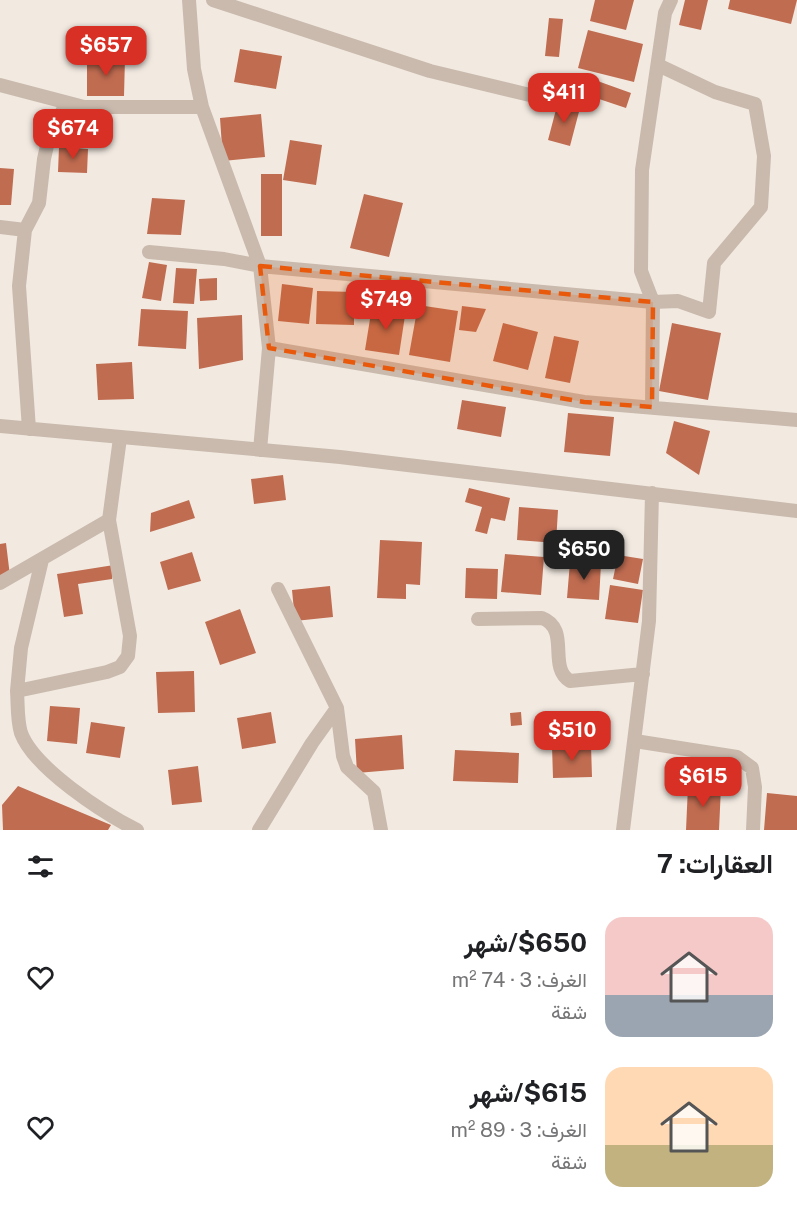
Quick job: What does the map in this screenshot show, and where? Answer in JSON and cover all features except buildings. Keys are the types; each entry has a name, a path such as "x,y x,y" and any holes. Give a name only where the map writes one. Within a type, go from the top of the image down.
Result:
{"street":[{"path":"189,0 194,69 202,107 260,266 269,348 260,450"},
{"path":"213,0 430,71 534,96"},
{"path":"651,407 652,302 641,272 641,190 665,13 671,0"},
{"path":"149,252 224,259 260,266 652,302 678,301 709,312 714,263 761,207 764,156 755,104 715,92 658,64"},
{"path":"0,85 84,107 202,107"},
{"path":"29,429 19,286 25,230 39,203 44,159 50,137 66,104"},
{"path":"0,227 25,230"},
{"path":"269,348 584,402 797,420"},
{"path":"0,426 260,450 652,493 797,512"},
{"path":"17,691 107,672 120,667 128,656 130,636 109,520 120,438"},
{"path":"624,830 644,674 652,553 652,493"},
{"path":"0,583 109,520"},
{"path":"42,560 21,648 17,691 20,730 28,749 56,777 137,830"},
{"path":"278,590 337,708 343,756 354,777 374,792 381,830"},
{"path":"478,619 542,618 550,621 557,630 563,674 570,681 644,674"},
{"path":"259,830 312,743 337,708"},
{"path":"635,741 737,757 752,768 755,787 753,830"}],"highlighted area":[{"path":"260,266 653,302 652,407 584,402 269,348"}]}
